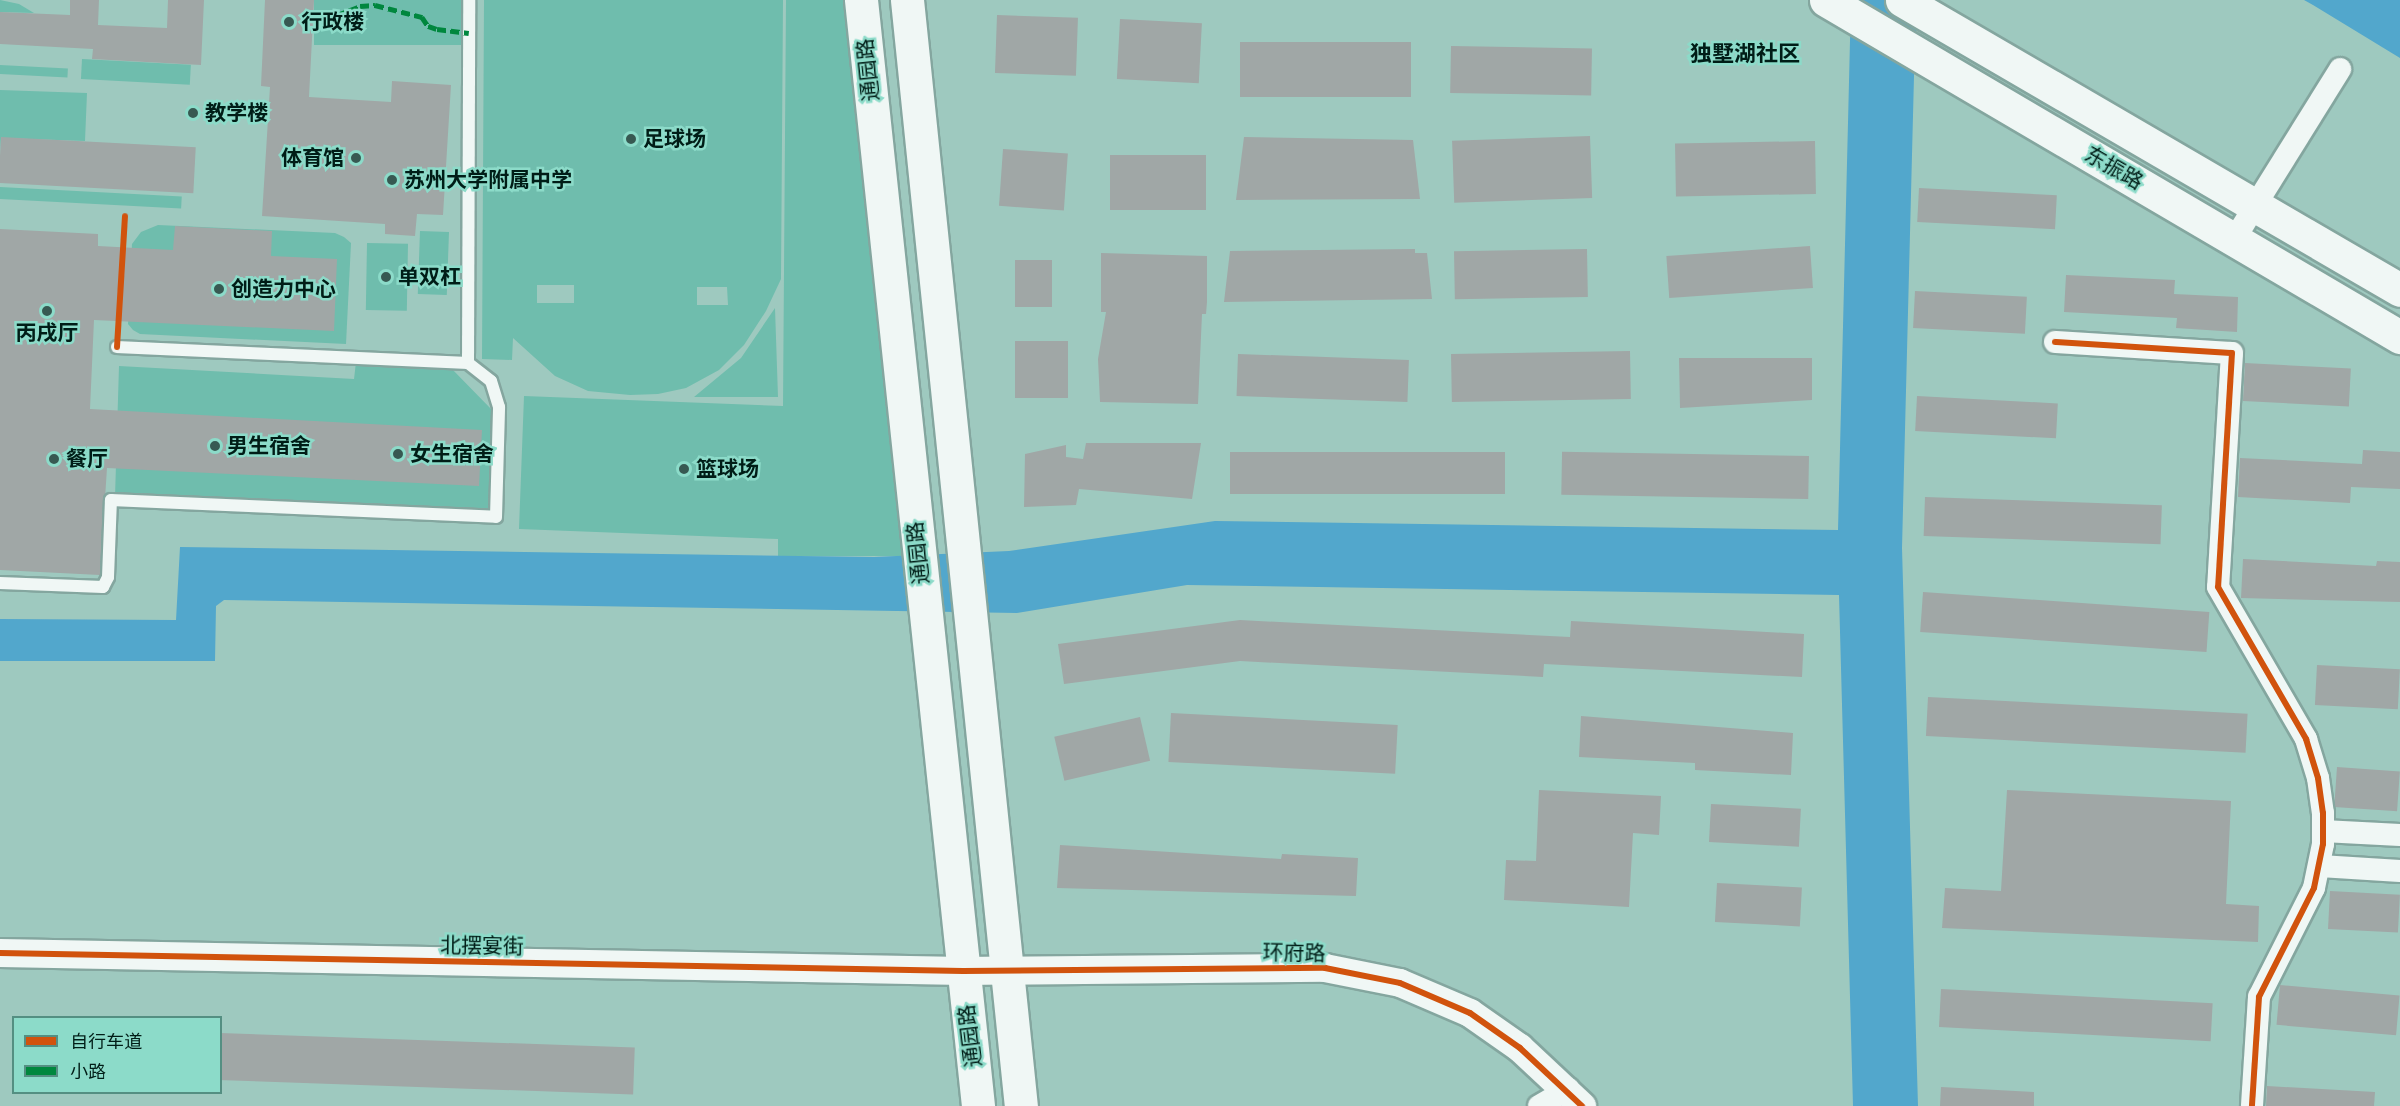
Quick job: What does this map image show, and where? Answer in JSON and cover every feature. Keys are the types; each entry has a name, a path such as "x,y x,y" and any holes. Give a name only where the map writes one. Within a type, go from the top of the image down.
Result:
{"main road":[{"name":"通园路","path":"861,0 978,1106"},
{"name":"通园路","path":"907,0 1021,1106"},
{"name":"东振路","path":"1836,5 2400,337"},
{"name":"东振路","path":"1916,8 2400,290"}],"street":[{"path":"2235,238 2340,69"},
{"path":"2055,342 2232,353 2218,587 2306,739 2318,778 2323,831 2320,866 2314,888 2259,997 2252,1106"},
{"path":"2323,831 2400,835"},
{"path":"2320,866 2400,871"},
{"name":"北摆宴街","path":"0,953 963,971"},
{"name":"环府路","path":"963,971 1325,968 1400,983 1470,1013 1575,1098"},
{"path":"1539,1106 1575,1098"}],"lane":[{"path":"468,363 469,0"},
{"path":"0,583 103,587 108,577 111,500 496,517 499,407 491,381 468,363 117,347"}],"green space":[{"path":"0,0 19,4 34,13 0,12"},
{"path":"314,0 461,0 461,45 314,45"},
{"path":"484,0 783,0 781,279 766,311 744,345 719,370 686,388 658,394 630,395 588,391 555,376 513,338 512,360 482,359","holes":["537,285 574,285 574,303 537,303","697,287 727,287 728,305 697,305"]},
{"path":"786,0 852,0 908,556 778,556 778,539 519,529 524,396 783,406"},
{"path":"82,59 191,65 190,85 81,79"},
{"path":"0,65 68,69 67,78 0,74"},
{"path":"0,90 87,93 85,141 1,138 0,151"},
{"path":"0,187 182,197 181,209 0,199"},
{"name":"创造力中心","path":"158,225 335,233 344,237 351,243 346,344 140,334 133,330 128,324 132,244 141,232"},
{"path":"420,231 449,232 447,295 418,294"},
{"name":"单双杠","path":"367,243 408,244 407,311 366,310"},
{"path":"775,308 778,397 694,397 741,358"},
{"path":"356,362 450,367 493,411 491,513 115,497 119,366 354,379"}],"water":[{"path":"1851,0 1922,0 1915,37 1902,548 1918,1106 1853,1106 1839,595 1187,585 1017,613 224,600 216,606 215,661 0,661 0,619 176,620 180,547 874,557 1009,551 1215,521 1838,530"},
{"path":"2304,0 2400,0 2400,58 2313,5"}],"building":[{"path":"70,0 99,0 98,25 167,28 168,0 204,0 201,65 92,59 93,49 0,44 0,12 70,15"},
{"name":"体育馆","path":"265,0 314,0 309,97 391,102 392,81 451,85 443,215 417,214 415,236 385,234 385,224 262,216 270,87 261,86"},
{"path":"997,15 1078,18 1076,76 995,73"},
{"path":"1120,19 1202,23 1199,83 1117,79"},
{"path":"1240,42 1411,42 1411,97 1240,97"},
{"path":"1451,46 1592,48 1591,95 1450,93"},
{"path":"1590,136 1592,198 1454,203 1452,141"},
{"path":"1,137 196,147 193,193 0,183"},
{"path":"1244,137 1413,140 1420,199 1236,200"},
{"path":"1815,141 1816,194 1676,196 1675,143"},
{"path":"1003,149 1068,154 1064,210 999,206"},
{"path":"1110,155 1206,155 1206,210 1110,210"},
{"path":"1919,188 2057,195 2055,229 1917,222"},
{"path":"175,226 272,231 271,256 337,259 334,331 94,320 90,409 482,430 479,486 107,468 100,575 0,570 0,229 98,234 98,246 173,250"},
{"path":"1810,246 1813,288 1669,298 1666,256"},
{"path":"1415,249 1415,253 1427,253 1432,299 1224,302 1230,251"},
{"path":"1587,249 1588,297 1455,299 1454,251"},
{"path":"1101,253 1207,256 1207,302 1206,314 1202,314 1198,404 1100,402 1098,359 1106,312 1101,312"},
{"path":"1015,260 1052,260 1052,307 1015,307"},
{"path":"2066,275 2175,280 2174,294 2238,297 2237,332 2176,328 2177,318 2064,312"},
{"path":"1915,291 2027,297 2025,334 1913,328"},
{"path":"1015,341 1068,341 1068,398 1015,398"},
{"path":"1630,351 1631,399 1452,402 1451,354"},
{"path":"1238,354 1409,360 1407,402 1237,396"},
{"path":"1679,358 1812,358 1812,400 1680,408"},
{"path":"2245,363 2351,369 2349,406 2243,401"},
{"path":"1917,396 2058,403 2056,438 1915,431"},
{"path":"1086,443 1201,443 1192,499 1079,489 1076,505 1024,507 1025,454 1066,445 1066,457 1083,459"},
{"path":"2363,450 2400,452 2400,489 2351,487 2350,503 2238,497 2240,458 2362,464"},
{"path":"1230,452 1505,452 1505,494 1230,494"},
{"path":"1562,452 1809,456 1808,499 1561,495"},
{"path":"1925,497 2162,505 2160,544 1924,536"},
{"path":"2243,559 2376,566 2377,561 2400,562 2400,602 2241,598"},
{"path":"1923,592 2209,612 2207,652 1920,632"},
{"path":"1240,620 1570,637 1571,621 1804,634 1802,677 1544,664 1543,677 1240,661 1064,684 1058,644"},
{"path":"2317,665 2400,669 2398,709 2315,705"},
{"path":"1928,697 2248,714 2246,753 1926,736"},
{"path":"1171,713 1398,725 1395,774 1168,762"},
{"path":"1581,716 1793,733 1791,775 1695,770 1695,763 1579,757"},
{"path":"1140,717 1150,761 1064,781 1054,737"},
{"path":"2337,767 2400,771 2397,811 2334,807"},
{"path":"1539,790 1661,796 1659,835 1633,833 1629,907 1504,900 1506,860 1536,861"},
{"path":"2007,790 2231,801 2226,904 2259,906 2258,942 1942,928 1945,888 2001,891"},
{"path":"1711,804 1801,809 1799,847 1709,842"},
{"path":"1060,845 1281,859 1282,854 1358,858 1356,896 1057,888"},
{"path":"1717,883 1802,887 1800,926 1715,922"},
{"path":"2330,891 2400,895 2398,933 2328,929"},
{"path":"2280,985 2400,995 2396,1035 2277,1025"},
{"path":"1941,989 2213,1003 2211,1041 1939,1027"},
{"path":"222,1033 635,1047 633,1094 222,1080"},
{"path":"2267,1086 2375,1092 2374,1106 2266,1106"},
{"path":"1941,1087 2034,1092 2034,1106 1940,1106"}],"marked path":[{"path":"324,20 360,6 375,5 422,17 428,26 437,29 469,33"}],"cycle path":[{"path":"117,347 125,216"},
{"path":"2055,342 2232,353 2218,587 2306,739 2318,778 2323,813 2323,844 2314,888 2259,997 2252,1106"},
{"path":"0,953 963,971 1325,968 1400,983 1470,1013 1520,1048 1582,1106"}],"place":[{"name":"行政楼","path":"289,22"},
{"name":"教学楼","path":"193,113"},
{"name":"足球场","path":"631,139"},
{"name":"体育馆","path":"356,158"},
{"name":"苏州大学附属中学","path":"392,180"},
{"name":"单双杠","path":"386,277"},
{"name":"创造力中心","path":"219,289"},
{"name":"丙戌厅","path":"47,311"},
{"name":"男生宿舍","path":"215,446"},
{"name":"女生宿舍","path":"398,454"},
{"name":"餐厅","path":"54,459"},
{"name":"篮球场","path":"684,469"}],"district":[{"name":"独墅湖社区","path":"1745,54"}]}
